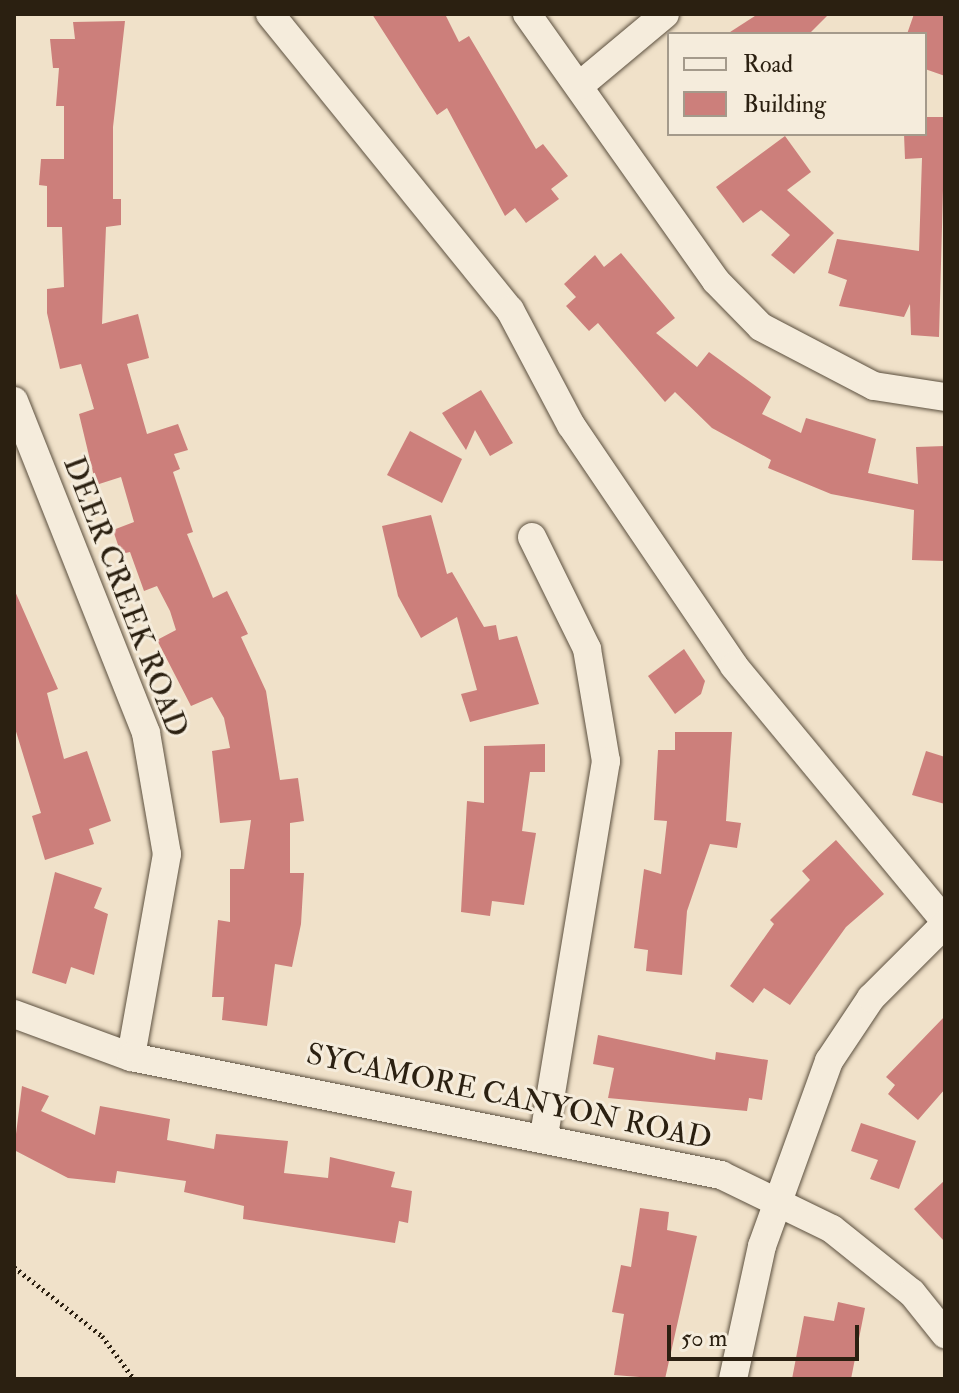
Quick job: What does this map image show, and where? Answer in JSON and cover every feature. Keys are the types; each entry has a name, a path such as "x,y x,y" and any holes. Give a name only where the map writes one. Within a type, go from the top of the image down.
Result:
{"street":[{"path":"270,14 510,310 579,438 734,666 945,923 850,1024 778,1197 733,1379"},
{"path":"527,14 716,281 761,327 874,386 945,397"},
{"path":"579,86 665,14"},
{"name":"DEER CREEK ROAD","path":"14,401 149,748 167,854 131,1057"},
{"path":"532,537 587,649 606,761 544,1135"},
{"name":"SYCAMORE CANYON ROAD","path":"14,1014 131,1057 544,1135 721,1175 778,1197 876,1262 945,1334"}],"path":[{"path":"14,1267 102,1336 134,1379"}],"building":[{"path":"372,14 445,14 459,42 469,36 536,149 543,144 568,176 551,189 559,199 526,223 515,208 505,216 447,108 437,115"},
{"path":"758,14 829,14 811,32 730,32"},
{"path":"914,14 945,14 945,76 927,70 927,32 908,32"},
{"path":"125,21 113,127 113,199 121,199 121,225 106,227 102,324 138,314 149,358 127,364 147,434 178,424 188,450 174,454 180,469 173,472 193,532 187,534 213,598 227,591 248,634 241,637 266,691 280,780 298,778 304,821 290,823 290,873 304,873 301,924 292,967 275,964 267,1026 222,1020 224,997 212,997 218,920 230,922 230,869 244,869 251,820 220,823 212,751 230,748 224,718 212,697 191,706 157,640 176,630 170,611 157,586 144,591 130,552 121,554 113,530 134,522 121,477 96,485 79,414 94,409 81,364 60,369 47,313 47,289 64,287 62,227 47,227 47,186 39,185 41,159 64,159 64,106 56,106 59,68 53,68 50,39 75,39 73,22"},
{"path":"927,117 945,117 939,337 911,335 910,304 904,317 839,306 847,280 828,273 837,239 919,251 922,158 905,159 904,136 927,136"},
{"path":"785,136 811,172 787,190 834,233 794,274 771,255 790,235 761,210 743,223 716,187"},
{"path":"621,253 675,318 656,333 697,367 709,352 771,397 762,414 801,433 806,418 876,439 868,473 918,484 916,447 945,446 945,561 912,560 914,510 831,494 768,468 771,460 712,428 675,392 665,402 598,323 589,331 566,306 576,297 564,284 595,255 604,267"},
{"path":"481,390 513,443 490,456 475,430 466,450 442,413"},
{"path":"410,431 462,459 442,503 387,475"},
{"path":"431,515 447,574 452,572 484,627 496,625 499,640 517,636 539,704 470,722 461,694 477,690 457,617 421,638 398,596 382,526"},
{"path":"14,589 58,689 47,693 64,759 87,751 111,821 89,829 94,844 45,860 32,816 41,813 14,725"},
{"path":"684,649 705,681 701,694 675,714 648,676"},
{"path":"675,732 732,732 726,821 741,823 737,848 710,844 687,911 682,975 646,971 648,950 634,948 644,869 661,874 667,821 654,820 658,750 675,750"},
{"path":"545,744 545,772 530,772 522,831 536,833 524,905 492,901 490,916 461,912 467,801 484,803 484,746"},
{"path":"926,751 945,757 945,804 912,795"},
{"path":"836,840 884,894 846,927 790,1005 764,988 753,1003 730,986 774,924 770,920 810,880 802,871"},
{"path":"55,872 102,888 94,908 108,914 94,975 71,967 66,984 32,973"},
{"path":"945,1016 945,1089 918,1120 888,1094 895,1085 886,1077"},
{"path":"598,1035 715,1060 716,1052 768,1060 762,1100 749,1098 747,1111 608,1098 614,1068 593,1064"},
{"path":"22,1086 49,1096 41,1111 95,1135 100,1106 170,1119 167,1140 214,1149 216,1134 288,1141 284,1173 328,1178 330,1157 395,1172 391,1187 412,1191 408,1223 399,1221 395,1243 243,1219 244,1206 184,1192 186,1181 117,1171 115,1183 68,1178 14,1150"},
{"path":"861,1123 916,1141 899,1189 870,1179 878,1160 851,1151"},
{"path":"945,1180 945,1242 914,1209"},
{"path":"640,1208 669,1212 667,1230 697,1236 665,1379 614,1375 624,1314 612,1312 621,1265 631,1267"},
{"path":"838,1302 865,1308 851,1379 792,1379 804,1316 834,1321"}]}
